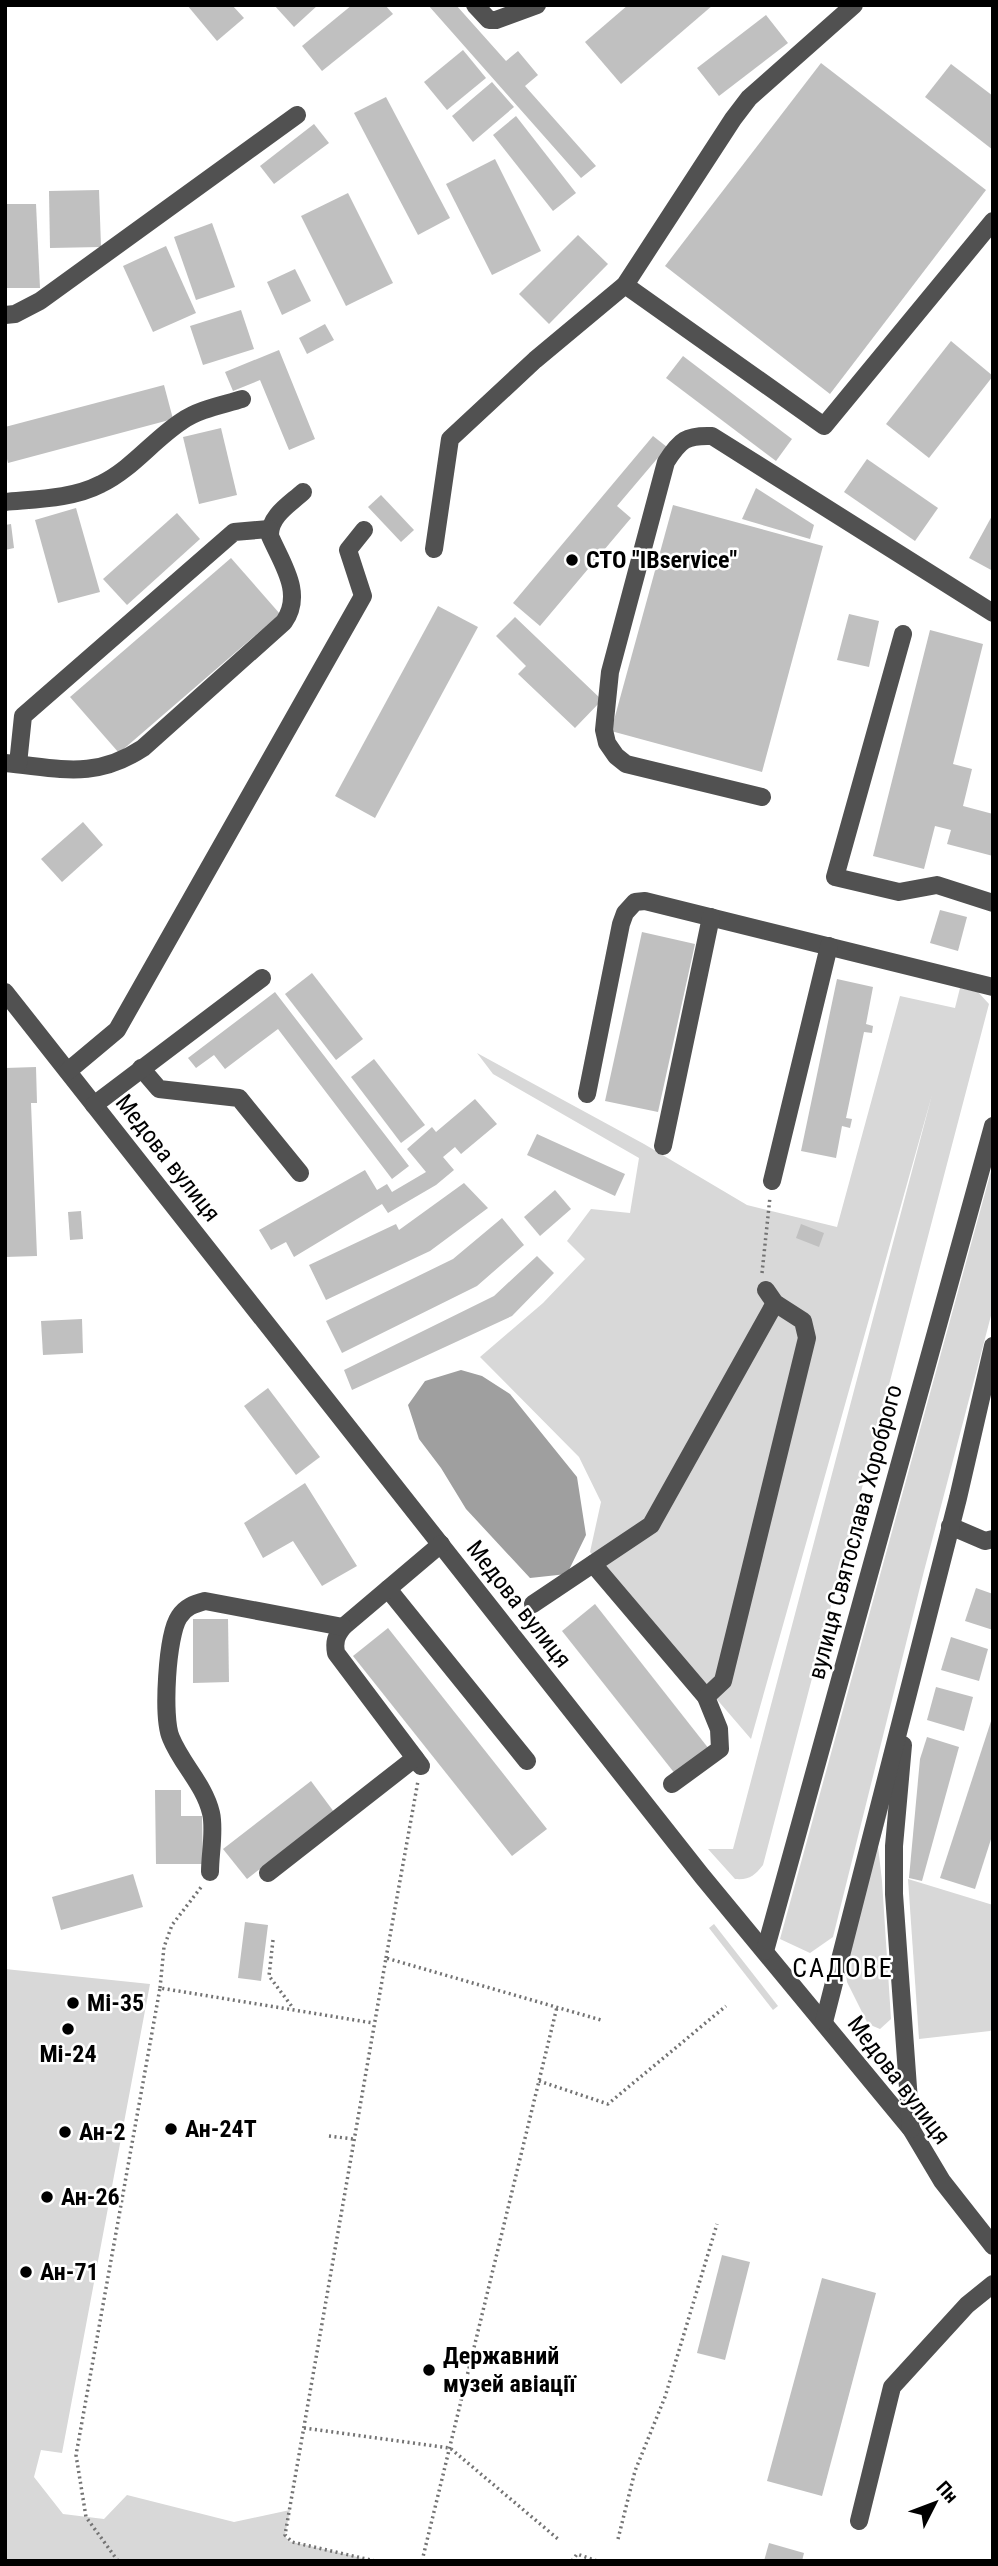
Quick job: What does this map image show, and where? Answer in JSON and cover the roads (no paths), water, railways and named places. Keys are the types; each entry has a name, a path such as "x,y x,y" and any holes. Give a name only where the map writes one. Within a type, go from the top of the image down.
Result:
{"street":[{"path":"475,5 489,20 496,20 537,5"},
{"path":"434,549 450,439 535,360 625,285 749,98 854,5"},
{"path":"5,315 15,314 40,301 297,115"},
{"path":"625,285 824,426 993,221"},
{"path":"5,502 62,496 100,485 132,464 180,422 192,415 242,398"},
{"path":"762,797 626,764 607,743 604,730 610,672 666,462 677,444 693,435 712,436 993,613"},
{"path":"270,528 234,532 23,716 12,763 80,771 107,767 125,760 143,748 284,622 292,610 293,595 270,536 270,528 277,515 303,492"},
{"path":"68,1071 117,1030 363,596 348,550 364,530"},
{"path":"902,634 835,877 899,892 937,886 993,903"},
{"path":"587,1094 621,924 625,913 635,902 645,901 993,986"},
{"path":"663,1146 711,917"},
{"path":"772,1181 828,946"},
{"path":"94,1105 262,978"},
{"name":"Медова вулиця","path":"5,992 702,1876 911,2129 942,2181 993,2246"},
{"path":"141,1068 159,1089 239,1098 300,1173"},
{"name":"вулиця Святослава Хороброго","path":"765,1951 993,1126"},
{"path":"533,1604 651,1525 771,1297 803,1321 807,1338 723,1681 706,1697"},
{"path":"824,2022 993,1346"},
{"path":"950,1526 990,1544"},
{"path":"268,1872 418,1762 336,1653 335,1644 343,1626 441,1544"},
{"path":"593,1564 706,1697 719,1729 720,1749 672,1784"},
{"path":"388,1589 527,1761"},
{"path":"209,1872 212,1817 205,1793 177,1752 169,1735 166,1713 171,1632 179,1616 191,1605 205,1601 343,1626"},
{"path":"904,1706 894,1846 894,1894 911,2129"},
{"path":"859,2521 892,2386 967,2305 993,2284"}],"place":[{"name":"СТО \"IBservice\"","path":"572,560"},
{"name":"Мі-35","path":"73,2003"},
{"name":"Мі-24","path":"68,2029"},
{"name":"Ан-24Т","path":"171,2129"},
{"name":"Ан-2","path":"65,2132"},
{"name":"Ан-26","path":"47,2197"},
{"name":"Ан-71","path":"26,2272"},
{"name":"Державний музей авіації","path":"429,2370"}],"district":[{"name":"САДОВЕ","path":"843,1968"}]}
